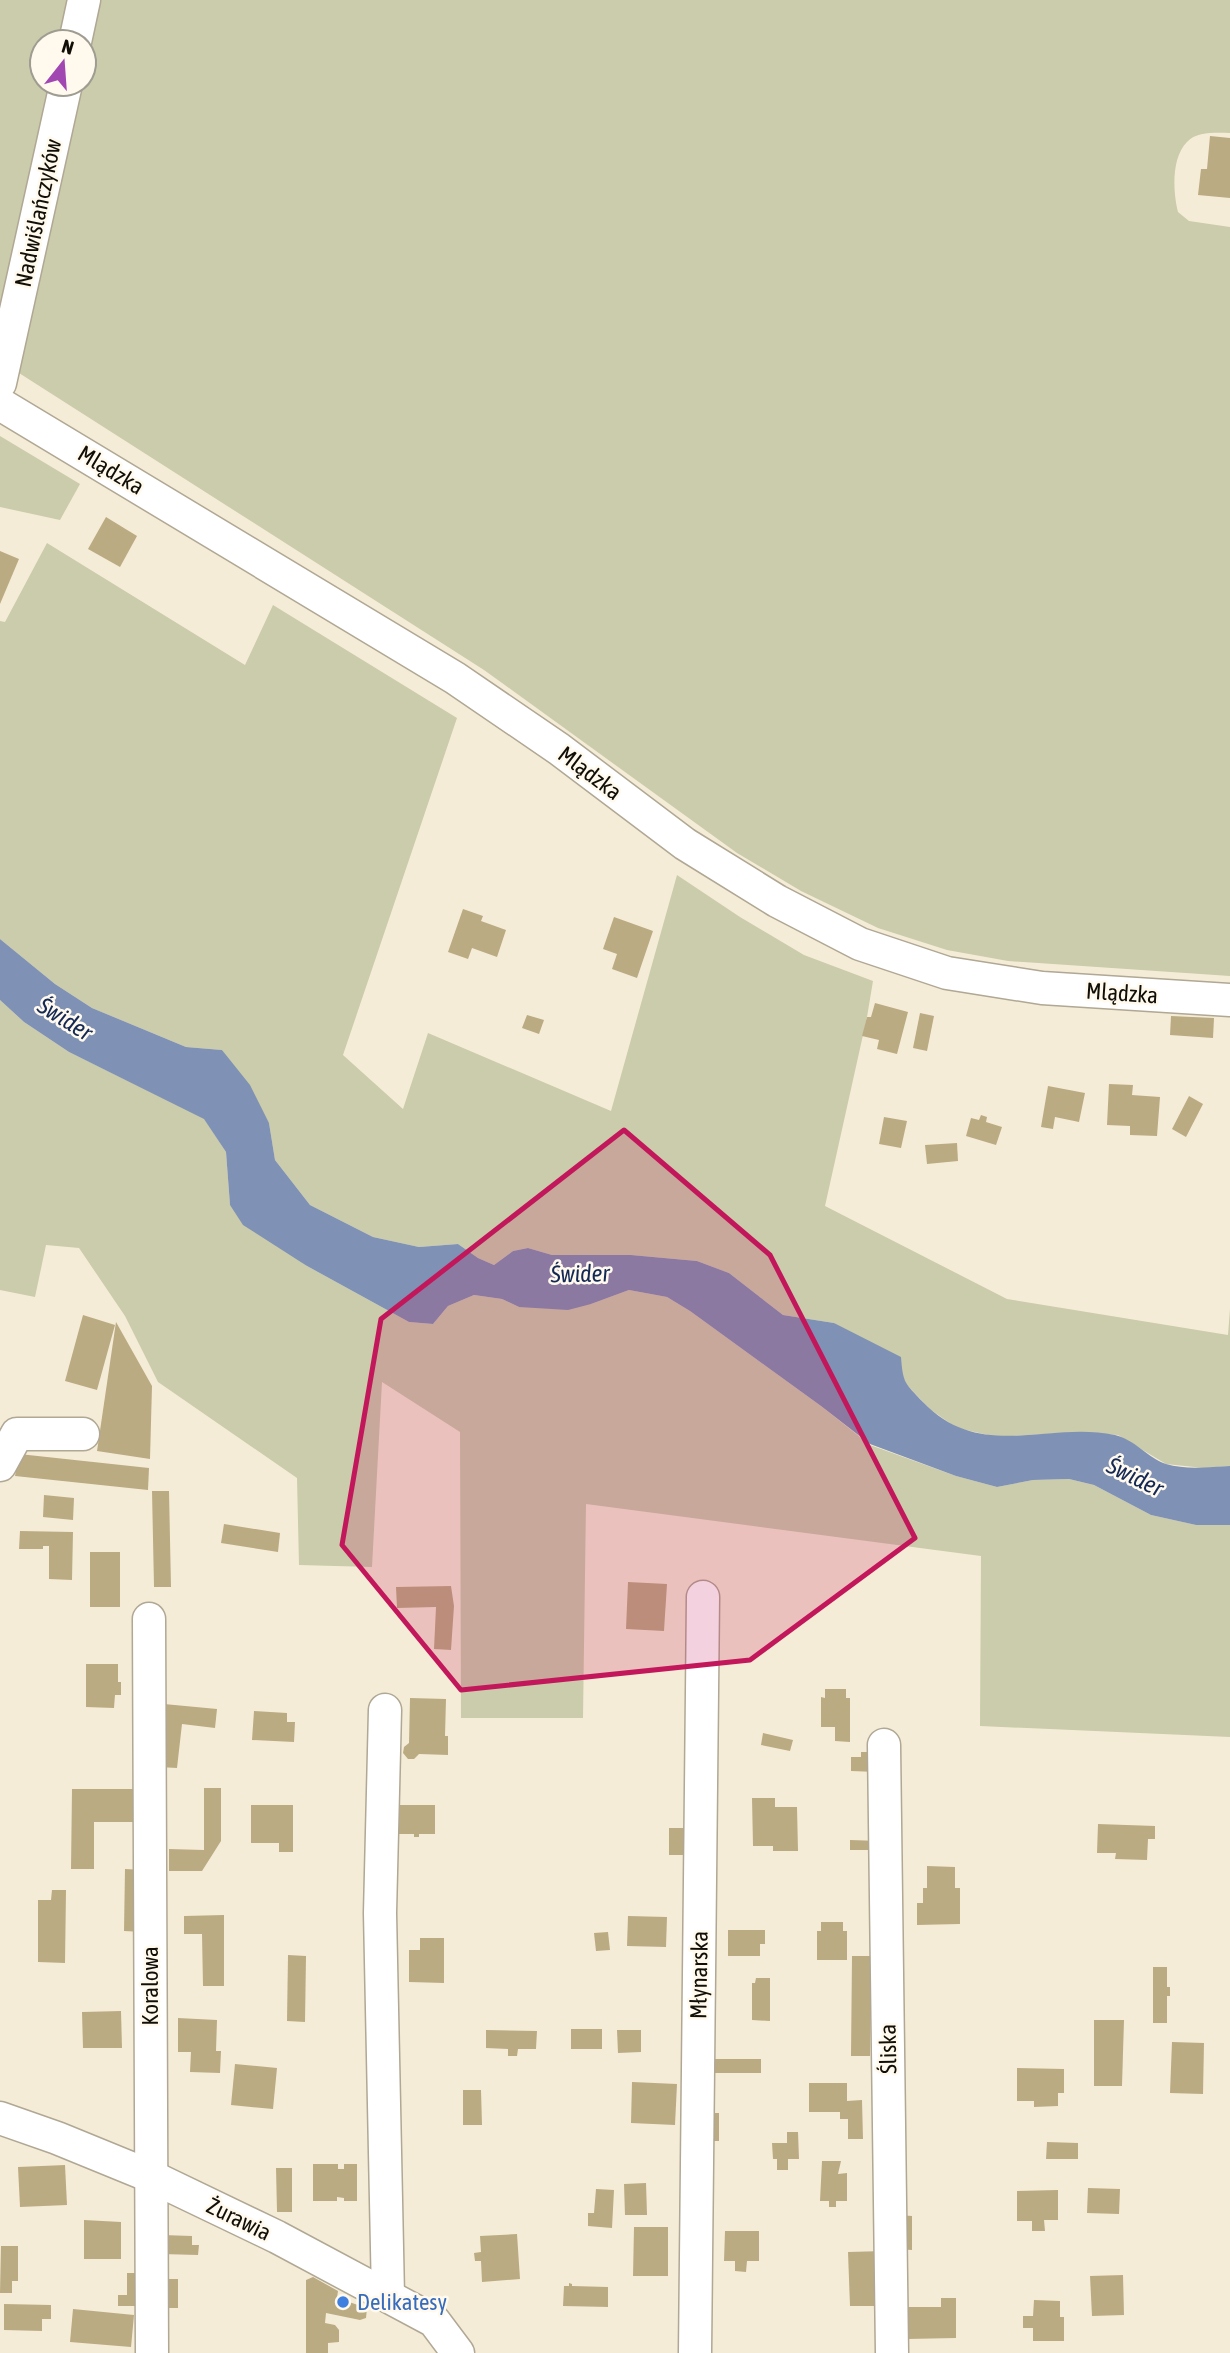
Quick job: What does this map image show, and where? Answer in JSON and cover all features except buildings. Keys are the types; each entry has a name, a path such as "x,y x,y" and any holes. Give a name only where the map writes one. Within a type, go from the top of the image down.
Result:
{"street":[{"path":"78,28 84,0"},
{"name":"Nadwiślańczyków","path":"0,383 63,98"},
{"name":"Mlądzka","path":"0,404 455,678 559,749 685,845 777,901 860,944 947,973 1042,988 1230,1000"},
{"path":"0,1465 17,1434 83,1434"},
{"name":"Młynarska","path":"695,2353 703,1597"},
{"name":"Koralowa","path":"149,1619 152,2353"},
{"path":"385,1710 380,1925 388,2296"},
{"name":"Śliska","path":"884,1745 892,2353"},
{"name":"Żurawia","path":"0,2118 150,2176 276,2236 434,2321 458,2353"}],"highlighted area":[{"path":"624,1130 770,1255 915,1538 750,1660 461,1690 342,1545 381,1319"}],"green space":[{"path":"0,0 70,0 64,28 28,28 28,98 49,98 0,325"},
{"path":"99,0 1230,0 1230,133 1202,134 1191,138 1178,157 1174,185 1178,212 1189,221 1230,227 1230,976 1008,961 947,950 878,928 801,891 737,853 484,670 19,373 78,98 98,98 98,28 93,28"},
{"path":"0,436 80,484 60,520 0,507"},
{"path":"47,543 245,665 273,605 457,718 343,1055 403,1109 428,1033 611,1111 677,875 804,955 873,981 825,1206 1007,1299 1228,1335 1230,1309 1230,1466 1204,1468 1166,1464 1118,1435 1079,1432 997,1437 957,1428 931,1410 903,1381 834,1323 783,1315 729,1273 697,1261 631,1255 552,1255 528,1248 513,1251 494,1265 458,1244 419,1247 373,1237 310,1205 275,1160 269,1123 222,1050 186,1047 92,1008 55,984 0,939 0,621 5,622"},
{"path":"0,1000 24,1022 69,1052 204,1118 226,1152 230,1205 307,1266 409,1322 433,1324 448,1306 474,1295 502,1299 519,1307 591,1304 629,1290 667,1297 821,1406 870,1445 956,1476 997,1487 1033,1480 1069,1479 1094,1485 1151,1515 1196,1525 1230,1525 1230,1737 980,1726 981,1556 586,1504 583,1718 461,1718 460,1432 382,1382 372,1567 299,1565 297,1478 158,1382 125,1316 79,1248 46,1245 35,1297 0,1290"}],"water":[{"name":"Świder","path":"0,939 55,984 92,1008 186,1047 222,1050 250,1085 269,1123 275,1160 310,1205 373,1237 419,1247 458,1244 494,1265 513,1251 528,1248 552,1255 631,1255 697,1261 729,1273 783,1315 834,1323 901,1357 904,1378 912,1391 945,1420 968,1430 1015,1436 1064,1432 1115,1435 1128,1440 1153,1458 1173,1466 1230,1466 1230,1525 1196,1525 1151,1515 1094,1485 1069,1479 1033,1480 997,1487 956,1476 870,1444 690,1311 667,1297 629,1290 568,1310 519,1307 502,1299 474,1295 448,1306 433,1324 409,1322 307,1266 243,1225 230,1205 226,1152 204,1119 69,1052 24,1022 0,1000"}],"place":[{"name":"Delikatesy","path":"343,2302"}]}
